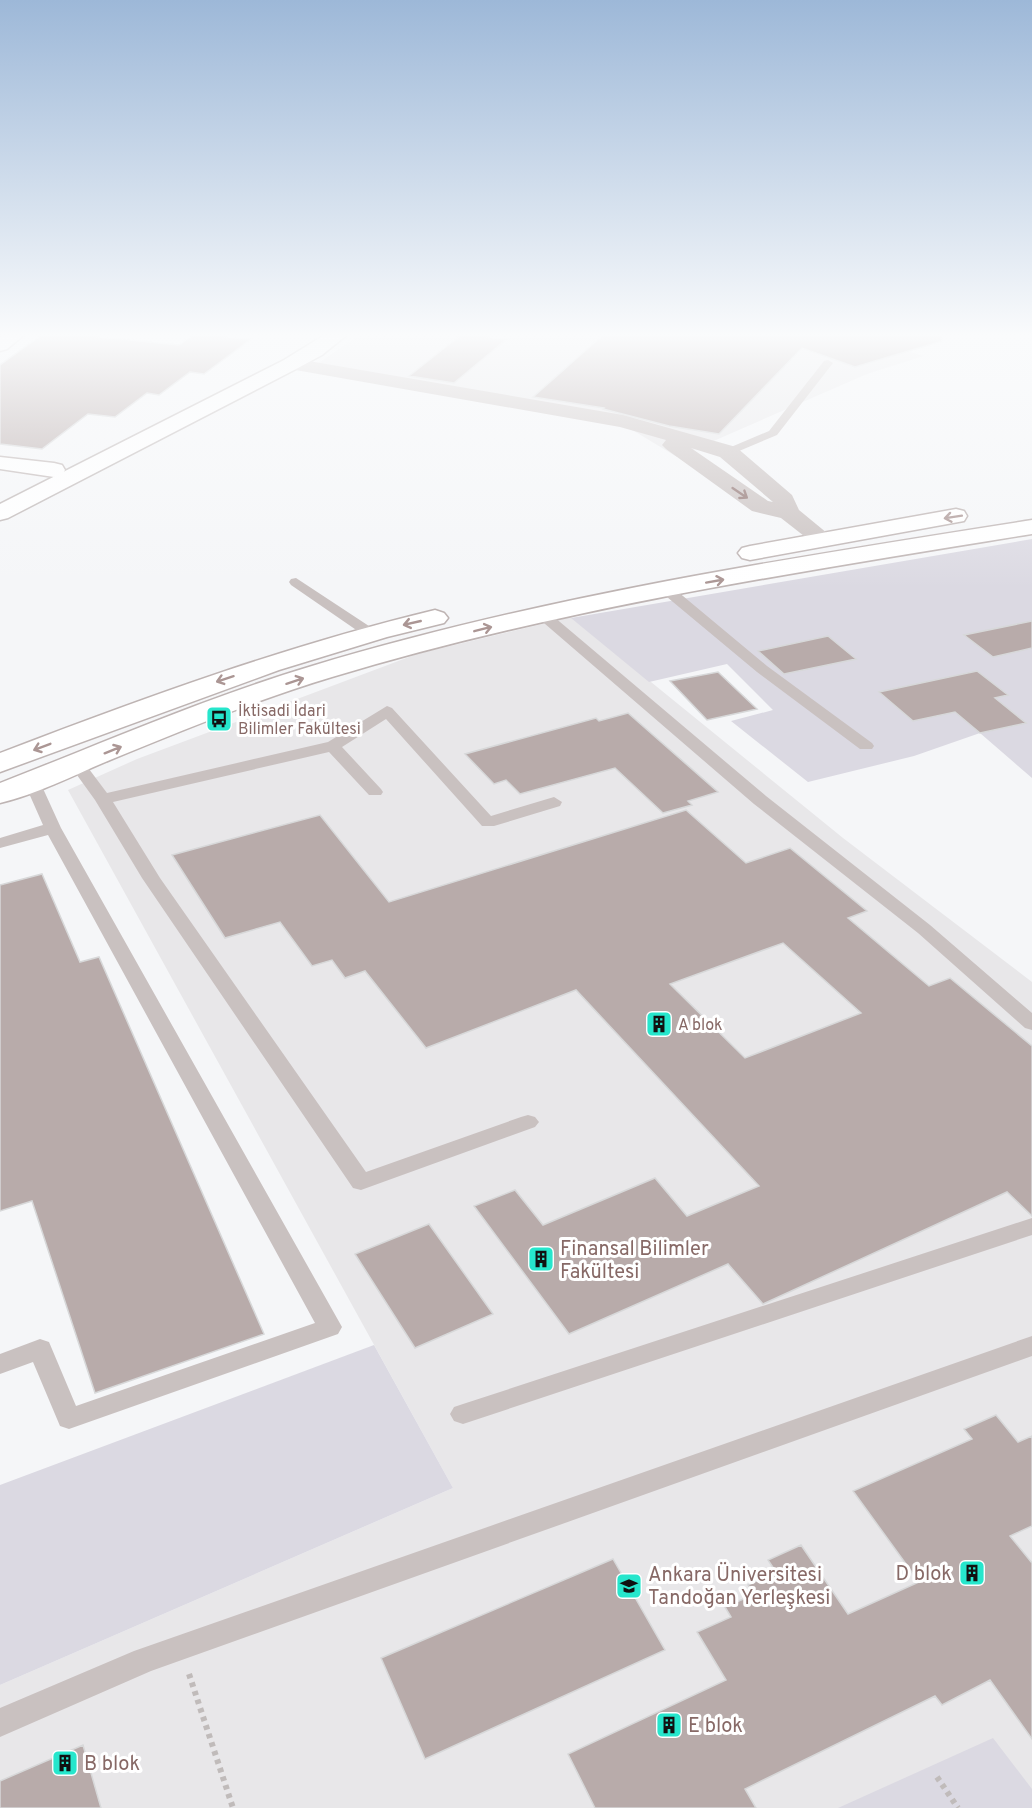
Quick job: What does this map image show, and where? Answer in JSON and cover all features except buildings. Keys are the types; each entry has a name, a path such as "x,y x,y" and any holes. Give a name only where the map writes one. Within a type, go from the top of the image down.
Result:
{"main road":[{"path":"0,495 161,418"},
{"path":"0,513 185,418"},
{"path":"0,463 54,470"},
{"path":"0,763 174,696 370,633 504,602 821,538 1032,505"},
{"path":"0,794 233,701 322,672 421,644 542,614 666,589 1032,527"}],"street":[{"path":"607,418 728,452 784,500 789,513"},
{"path":"655,431 696,463 760,506 789,513 821,538"},
{"path":"696,463 728,452"}],"lane":[{"path":"728,452 773,433 784,418"},
{"path":"296,582 370,633"},
{"path":"666,589 762,669 866,746"},
{"path":"542,614 760,800 924,928 1032,1024"},
{"path":"103,799 333,746 387,711 488,822 554,802"},
{"path":"333,746 375,792"},
{"path":"77,765 103,799 152,878 361,1182 528,1122"},
{"path":"0,1364 40,1349 69,1419 330,1327 53,828 32,782"},
{"path":"0,843 53,828"},
{"path":"463,1414 1032,1226"},
{"path":"0,1722 144,1660 1032,1346"}],"path":[{"path":"180,1648 233,1808"},
{"path":"937,1777 958,1808"}],"shaded area":[{"path":"607,418 765,418 677,457 634,431"},
{"path":"1032,539 1032,778 980,733 914,756 808,782 731,721 773,710 727,664 649,682 571,618"},
{"path":"571,617 843,838 1032,982 1032,1808 0,1808 0,1685 453,1488 68,790 137,759 417,654"},
{"path":"374,1345 453,1488 0,1685 0,1485"},
{"path":"993,1738 1032,1789 1032,1808 838,1808"}],"place":[{"name":"İktisadi İdari Bilimler Fakültesi","path":"219,719"},
{"name":"A blok","path":"659,1024"},
{"name":"Finansal Bilimler Fakültesi","path":"541,1259"},
{"name":"D blok","path":"972,1573"},
{"name":"Ankara Üniversitesi Tandoğan Yerleşkesi","path":"629,1586"},
{"name":"E blok","path":"669,1725"},
{"name":"B blok","path":"65,1763"}]}
